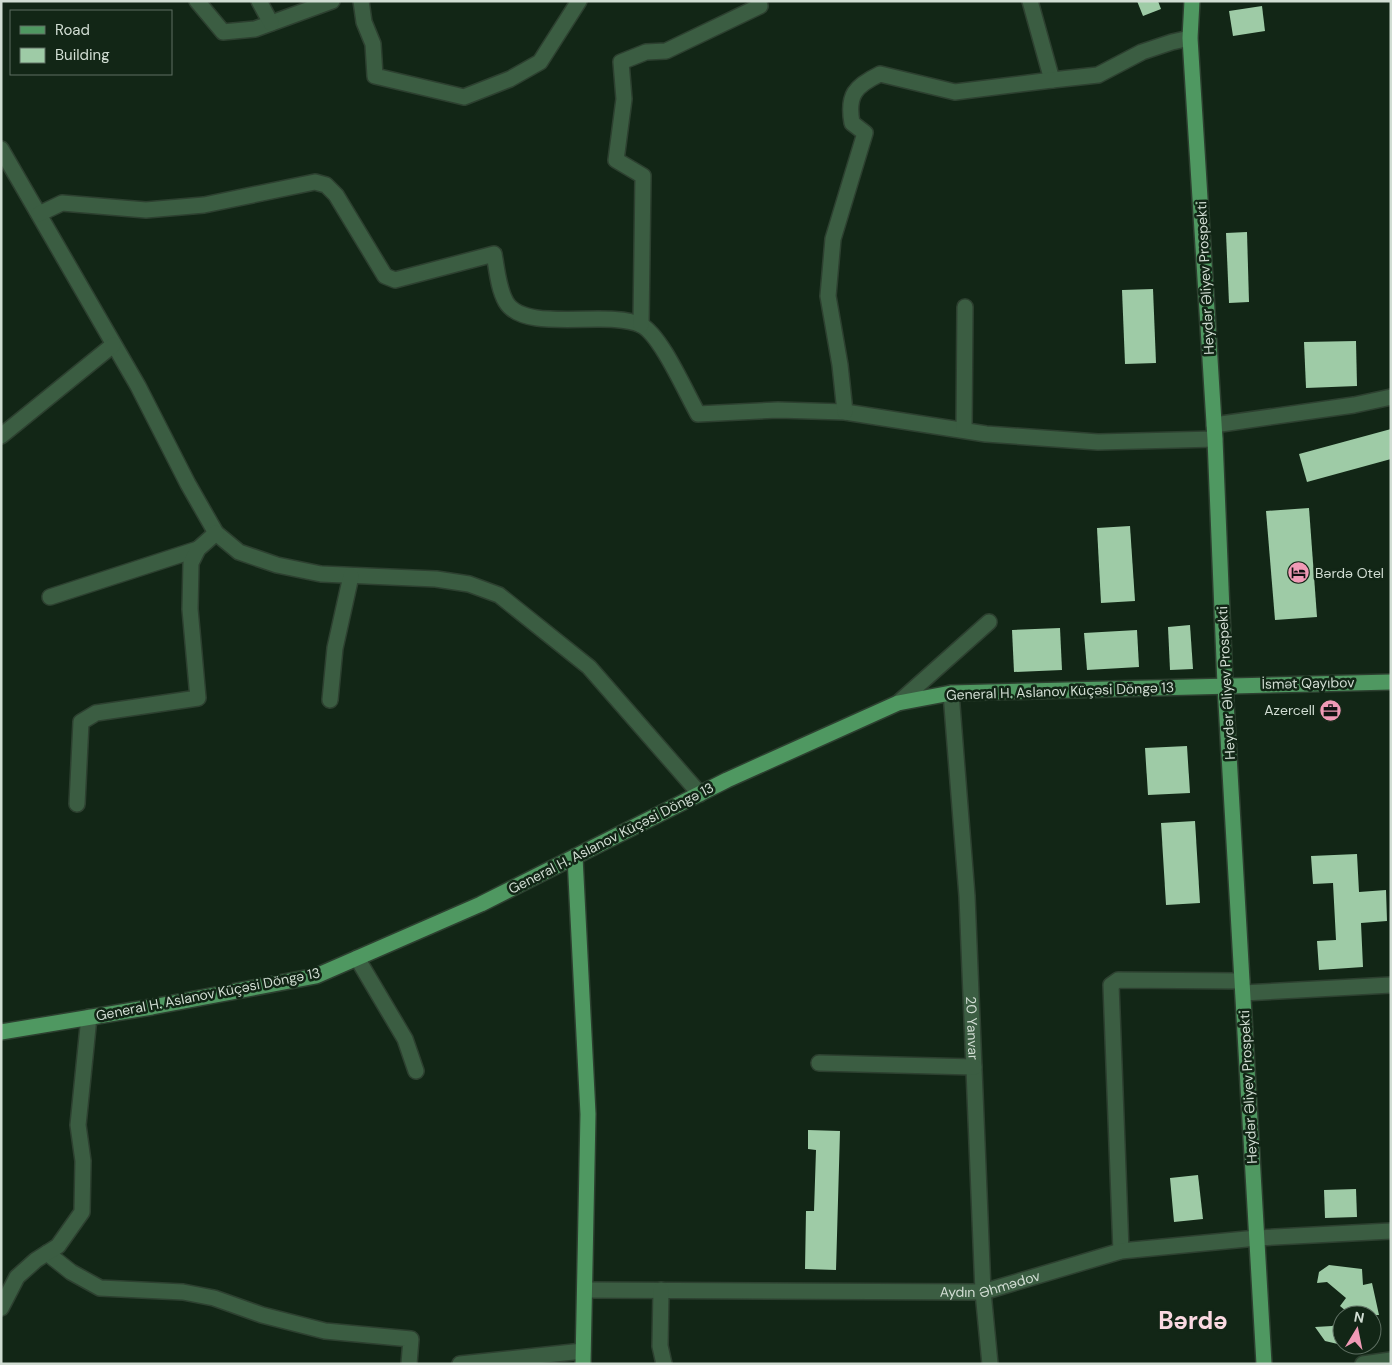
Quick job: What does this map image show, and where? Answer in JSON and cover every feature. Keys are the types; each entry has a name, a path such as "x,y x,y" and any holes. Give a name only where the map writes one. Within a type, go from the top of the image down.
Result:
{"main road":[{"name":"Heydər Əliyev Prospekti","path":"1192,1 1190,38 1215,432 1225,685 1264,1364"},
{"name":"İsmət Qayıbov","path":"1225,685 1391,682"},
{"name":"General H. Aslanov Küçəsi Döngə 13","path":"1,1032 316,976 481,904 700,794 898,703 951,694 1225,685"},
{"path":"575,856 588,1114 583,1357"}],"street":[{"path":"197,1 223,32 255,29 332,1"},
{"path":"259,1 271,23"},
{"path":"361,1 364,22 373,44 375,76 464,97 510,79 540,62 579,1"},
{"path":"1030,1 1052,80"},
{"path":"641,325 644,176 616,160 624,99 621,62 646,52 666,51 760,6"},
{"path":"845,412 840,365 828,296 833,239 865,133 852,123 849,106 856,89 880,74 955,92 1098,75 1142,52 1190,38"},
{"path":"1,149 113,344 216,533 239,552 277,565 320,574 436,579 469,584 499,595 589,668 700,794"},
{"path":"39,214 62,204 146,210 204,205 315,182 326,185 336,195 384,276 395,280 494,254 501,290 506,303 518,313 541,318 618,321 641,325 655,338 698,414 778,410 845,412 986,434 1098,442 1215,432 1391,397"},
{"path":"964,430 965,307"},
{"path":"1,436 113,344"},
{"path":"77,804 81,722 96,713 198,698 190,609 190,563 198,549 216,533"},
{"path":"50,597 198,549"},
{"path":"330,700 335,648 352,576"},
{"path":"898,703 989,622"},
{"name":"20 Yanvar","path":"951,694 967,896 983,1292 990,1364"},
{"path":"357,958 405,1039 416,1071"},
{"path":"1120,1251 1111,985 1118,980 1242,987 1391,985"},
{"path":"1,1308 16,1277 58,1246 82,1212 83,1161 78,1125 89,1017"},
{"path":"819,1062 974,1067"},
{"name":"Aydın Əhmədov","path":"585,1290 983,1292 1120,1251 1257,1238 1391,1231"},
{"path":"47,1253 71,1272 100,1288 184,1292 214,1298 262,1315 325,1331 411,1339 409,1364"},
{"path":"662,1290 660,1346 664,1364"},
{"path":"460,1364 583,1357"},
{"path":"1364,1364 1391,1360"}],"building":[{"path":"1137,1 1158,1 1161,9 1143,16"},
{"path":"1262,6 1265,31 1233,36 1229,11"},
{"path":"1247,232 1249,302 1229,303 1226,233"},
{"path":"1153,289 1156,363 1125,364 1122,290"},
{"path":"1356,341 1357,386 1306,388 1304,342"},
{"path":"1391,429 1391,459 1307,482 1299,454"},
{"path":"1309,508 1317,617 1275,620 1266,511"},
{"path":"1130,526 1135,601 1101,603 1097,528"},
{"path":"1190,625 1193,669 1170,670 1168,627"},
{"path":"1060,628 1062,670 1014,672 1012,630"},
{"path":"1137,630 1139,667 1087,670 1084,633"},
{"path":"1187,746 1190,793 1148,795 1145,748"},
{"path":"1195,821 1200,903 1166,905 1161,823"},
{"path":"1357,854 1359,892 1386,890 1387,921 1361,923 1363,967 1319,970 1317,941 1336,940 1333,883 1313,884 1311,856"},
{"path":"808,1130 840,1131 836,1270 805,1269 806,1211 814,1211 816,1150 808,1149"},
{"path":"1198,1175 1203,1219 1174,1222 1170,1178"},
{"path":"1356,1189 1357,1217 1325,1218 1324,1190"},
{"path":"1329,1265 1362,1269 1363,1285 1372,1283 1377,1305 1341,1305 1346,1298 1327,1282 1317,1283 1319,1272"},
{"path":"1332,1326 1332,1343 1325,1341 1315,1327"}],"place":[{"name":"Bərdə Otel","path":"1299,573"},
{"name":"Azercell","path":"1331,710"}],"district":[{"name":"Bərdə","path":"1193,1320"}]}
